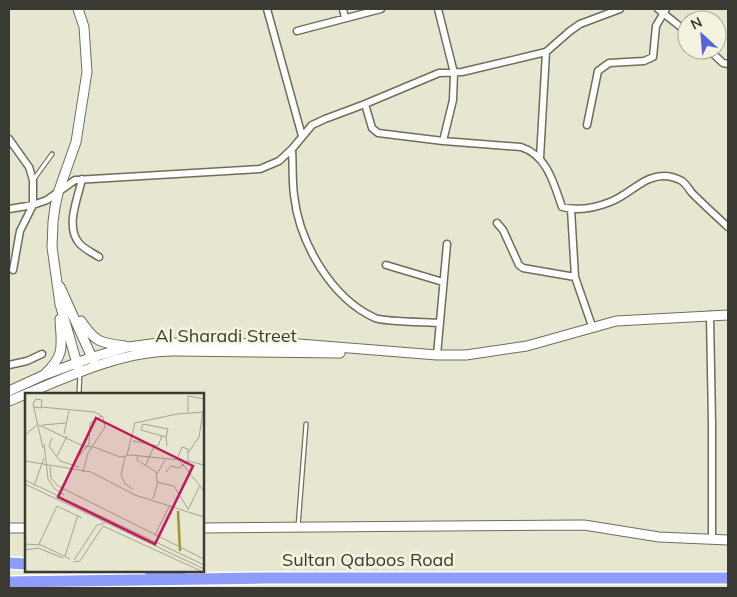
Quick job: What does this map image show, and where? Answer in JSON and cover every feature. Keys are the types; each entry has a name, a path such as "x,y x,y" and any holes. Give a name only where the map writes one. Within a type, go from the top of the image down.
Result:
{"highway":[{"path":"9,563 25,564"},
{"path":"166,572 264,578"},
{"name":"Sultan Qaboos Road","path":"9,582 264,578 728,578"}],"street":[{"path":"78,9 84,28 87,72 76,142 58,193 53,222 52,247 58,282 80,373"},
{"path":"267,9 302,136"},
{"path":"343,9 345,18"},
{"path":"296,31 380,9"},
{"path":"438,9 454,73 452,100 443,142"},
{"path":"9,209 33,205 58,193 75,180 260,169 279,161 312,125 325,119 439,73 454,73 546,52 580,24 620,9"},
{"path":"587,125 598,71 609,63 644,61 653,57 656,26 662,10 677,23"},
{"path":"540,158 546,52"},
{"path":"365,104 372,128 378,133 443,142 521,147 533,152 540,158 553,180 562,207 571,209 596,207 627,194 646,180 655,176 667,176 681,180 728,227"},
{"path":"9,139 29,167 33,180 33,205 20,230 12,270"},
{"path":"292,149 294,195 300,224 322,271 349,302 376,319 440,323"},
{"path":"82,179 72,219 74,234 80,244 99,257"},
{"path":"571,209 575,277 592,326"},
{"path":"497,223 503,230 519,264 523,268 575,277"},
{"path":"436,355 447,244"},
{"path":"386,265 443,282"},
{"path":"64,303 91,336 105,343 128,347"},
{"path":"64,303 93,357 96,367"},
{"path":"44,375 56,363 61,352 64,303"},
{"path":"710,315 712,540"},
{"name":"Al Sharadi Street","path":"9,391 44,375 93,357 128,347 159,343 300,344 436,355 466,355 513,349 616,321 728,315"},
{"name":"Al Sharadi Street","path":"29,393 96,367 158,350 393,352"},
{"path":"9,365 27,361 42,354"},
{"name":"Al Sharadi Street","path":"9,401 25,395"},
{"path":"204,528 584,525 659,537 728,540"},
{"path":"9,528 25,528"}],"lane":[{"path":"33,180 52,154"},
{"path":"79,393 80,373"},
{"path":"298,527 306,424"}]}
